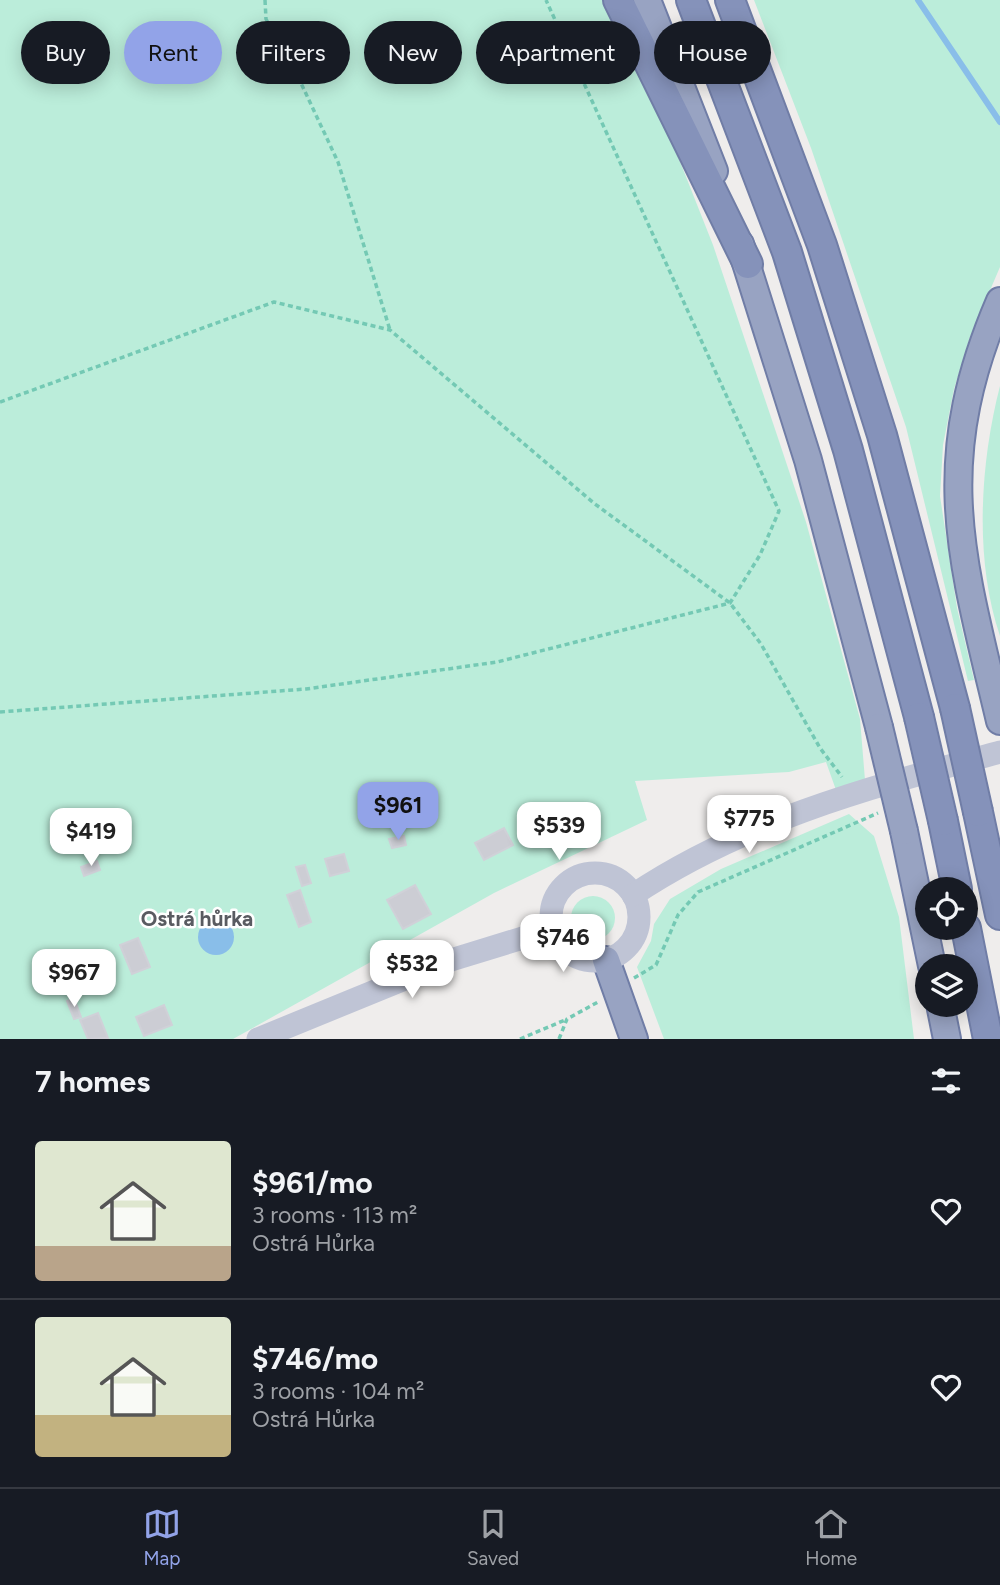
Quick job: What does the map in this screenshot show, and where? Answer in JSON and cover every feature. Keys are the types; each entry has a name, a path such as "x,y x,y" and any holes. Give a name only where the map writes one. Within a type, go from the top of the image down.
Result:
{"highway":[{"path":"618,0 748,264"},
{"path":"647,0 683,87 748,264 808,460 879,727 930,954"},
{"path":"691,0 787,252 848,450 919,717 955,877"},
{"path":"730,0 822,245 881,435 955,708 1000,915"},
{"path":"997,709 964,569 956,484 967,396 986,333 1000,301"},
{"path":"986,333 1000,311"},
{"path":"968,940 988,1039"},
{"path":"607,960 623,985 635,1039"},
{"path":"943,1017 947,1039"}],"main road":[{"path":"633,895 691,858 737,836 854,792 1000,752"},
{"path":"584,875 612,877 633,895 639,921 636,934 619,954 607,960 579,959 558,942 552,929 551,915 554,901 566,885 584,875"},
{"path":"258,1039 451,960 552,929"}],"path":[{"path":"265,0 266,19 300,81 338,162 390,330"},
{"path":"0,712 306,689 497,662 730,603 760,555 779,511 546,0"},
{"path":"0,402 274,302 390,330 595,504 730,603 761,644 820,748 854,792"},
{"path":"520,1039 567,1019 656,965 678,915 698,892 868,815"},
{"path":"559,1039 567,1019"}],"green space":[{"path":"0,0 605,0 616,21 476,21 476,84 640,84 640,69 654,96 713,245 806,522 860,719 865,780 836,790 826,762 789,772 635,781 647,820 494,893 233,1039 0,1039"},
{"path":"754,0 1000,0 1000,267 970,337 954,389 943,445 940,496 957,608 974,680 968,681 906,427 811,148 771,44 771,21 762,21"},
{"path":"1000,386 1000,636 986,576 983,511 988,447"},
{"path":"849,814 874,836 899,917 914,1039 664,1039 637,967 651,941 654,924 670,899 721,869"},
{"path":"593,896 609,902 615,918 609,934 593,940 577,934 571,918 577,902"}],"water":[{"path":"216,919 228,925 234,937 228,949 216,955 204,949 198,937 204,925"}],"building":[{"path":"504,828 513,845 484,860 475,843"},
{"path":"404,836 406,845 392,848 389,839"},
{"path":"344,854 349,871 330,876 325,859"},
{"path":"97,861 100,870 84,876 81,867"},
{"path":"305,865 311,883 302,886 296,867"},
{"path":"415,885 431,914 403,929 387,900"},
{"path":"300,890 311,922 299,927 287,895"},
{"path":"138,938 150,967 132,974 120,945"},
{"path":"74,998 81,1017 74,1019 67,1001"},
{"path":"164,1005 172,1025 144,1036 136,1017"},
{"path":"98,1013 108,1038 88,1039 80,1020"}],"waterway":[{"path":"918,0 1000,122"}],"district":[{"name":"Ostrá hůrka","path":"197,919"}]}
